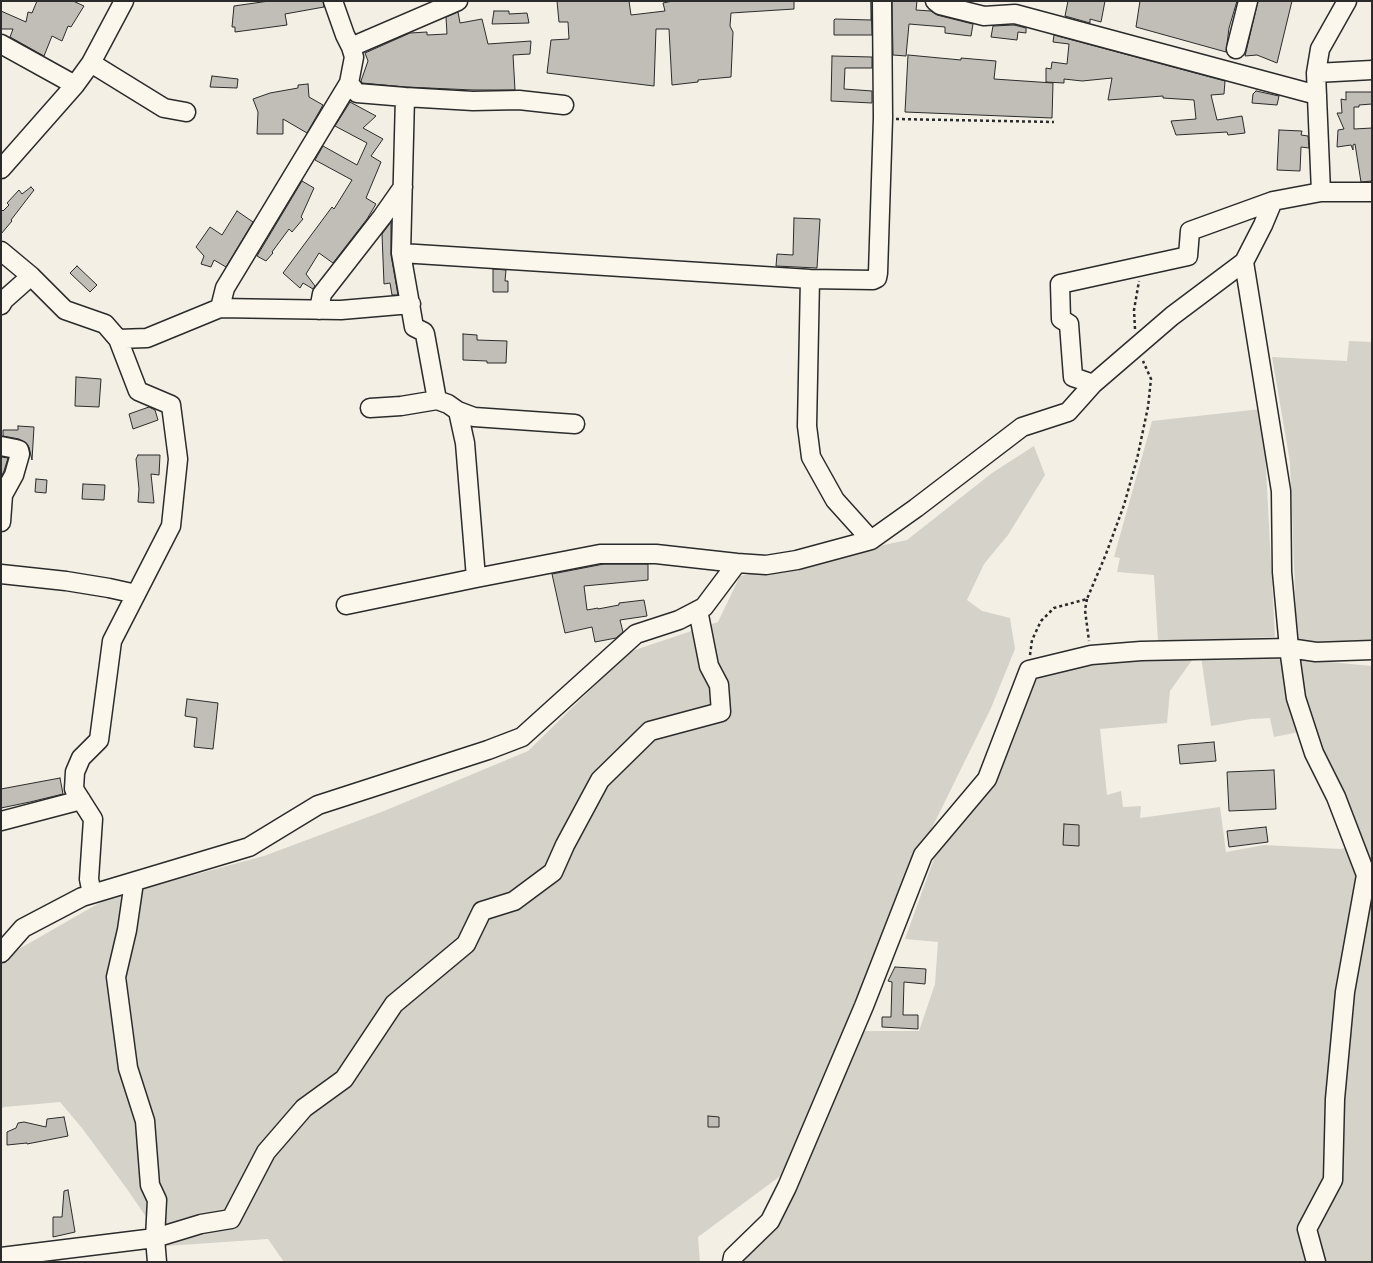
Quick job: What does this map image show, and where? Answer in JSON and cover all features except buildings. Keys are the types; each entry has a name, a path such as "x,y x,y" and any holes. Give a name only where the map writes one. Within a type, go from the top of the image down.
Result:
{"street":[{"path":"1,170 75,84 91,63 124,1"},
{"path":"220,308 225,288 349,83 354,57 333,1"},
{"path":"351,47 458,1"},
{"path":"401,253 810,280 873,280 877,278 883,118 882,1"},
{"path":"936,1 940,5 984,16 1015,14 1316,95"},
{"path":"1236,49 1248,1"},
{"path":"1321,192 1316,73 1320,49 1347,1"},
{"path":"1,44 75,84"},
{"path":"91,63 164,108 186,112"},
{"path":"1316,73 1372,70"},
{"path":"349,83 357,93 405,98 473,101 518,100 564,105"},
{"path":"405,98 401,253 414,327 426,334 437,400"},
{"path":"319,310 322,294 377,223 403,186"},
{"path":"1093,384 1073,377 1069,324 1061,319 1060,284 1188,256 1190,231 1273,201 1321,192 1372,192"},
{"path":"346,605 600,554 656,554 766,565 796,560 871,540 916,508 1022,426 1068,412 1093,384 1172,316 1244,262 1263,225 1273,201"},
{"path":"1,252 31,276 65,310 105,324 118,339 138,391 171,405 178,459 171,526 112,641 99,740 81,758 75,772 74,789 92,819 88,879 92,894"},
{"path":"1244,262 1281,491 1282,572 1289,648 1296,698 1312,746 1336,797 1366,875 1345,992 1335,1099 1333,1180 1307,1229 1316,1262"},
{"path":"1,305 4,300 31,276"},
{"path":"810,280 807,426 811,457 834,500 871,540"},
{"path":"118,339 147,338 220,308 341,310 411,304"},
{"path":"370,408 401,406 437,400 448,404 458,411 474,417 575,424"},
{"path":"458,411 465,443 476,578"},
{"path":"1,446 19,450 20,454 14,475 3,495 1,522"},
{"path":"1,952 23,928 82,897 249,846 318,805 488,750 522,737 636,634 679,620 704,607 737,563"},
{"path":"1,574 66,581 136,594"},
{"path":"1,1257 155,1238 201,1224 231,1219 266,1152 304,1108 344,1080 394,1004 424,977 466,944 482,911 514,901 553,872 565,845 600,780 650,731 721,712 719,685 709,666 698,610"},
{"path":"732,1262 733,1257 770,1221 787,1187 864,1006 923,855 987,779 1029,670 1092,655 1141,651 1289,648 1316,652 1372,650"},
{"path":"1,820 81,800"},
{"path":"134,882 127,930 116,976 128,1068 145,1121 150,1185 157,1200 155,1238 157,1262"}],"path":[{"path":"883,118 1054,122"},
{"path":"1092,655 1085,610 1087,599 1124,505 1137,459 1148,407 1151,380 1137,346 1134,310 1142,266"},
{"path":"1029,670 1032,640 1041,621 1054,608 1087,599"}],"shaded area":[{"path":"1349,341 1372,342 1372,644 1314,645 1297,641 1290,462 1272,357 1347,361"},
{"path":"1261,409 1265,451 1275,637 1158,641 1154,575 1117,572 1120,558 1114,557 1152,421"},
{"path":"1034,446 1045,475 1008,535 984,564 967,600 982,611 1010,618 1015,649 991,708 896,901 821,1089 783,1174 698,1237 700,1262 284,1262 268,1239 166,1246 127,1189 82,1128 60,1102 4,1107 1,1109 1,964 5,957 108,898 264,856 384,811 528,751 629,652 718,622 740,576 907,540 992,473"},
{"path":"1279,653 1299,732 1274,737 1270,718 1251,719 1211,726 1201,656"},
{"path":"1195,656 1170,691 1167,723 1100,729 1107,795 1121,791 1123,807 1141,806 1140,818 1220,807 1226,852 1264,845 1341,849 1356,844 1334,772 1310,730 1298,659 1372,666 1372,1262 742,1262 788,1205 862,1031 919,1031 935,984 938,942 905,939 936,853 989,777 1036,679 1088,661"}]}
